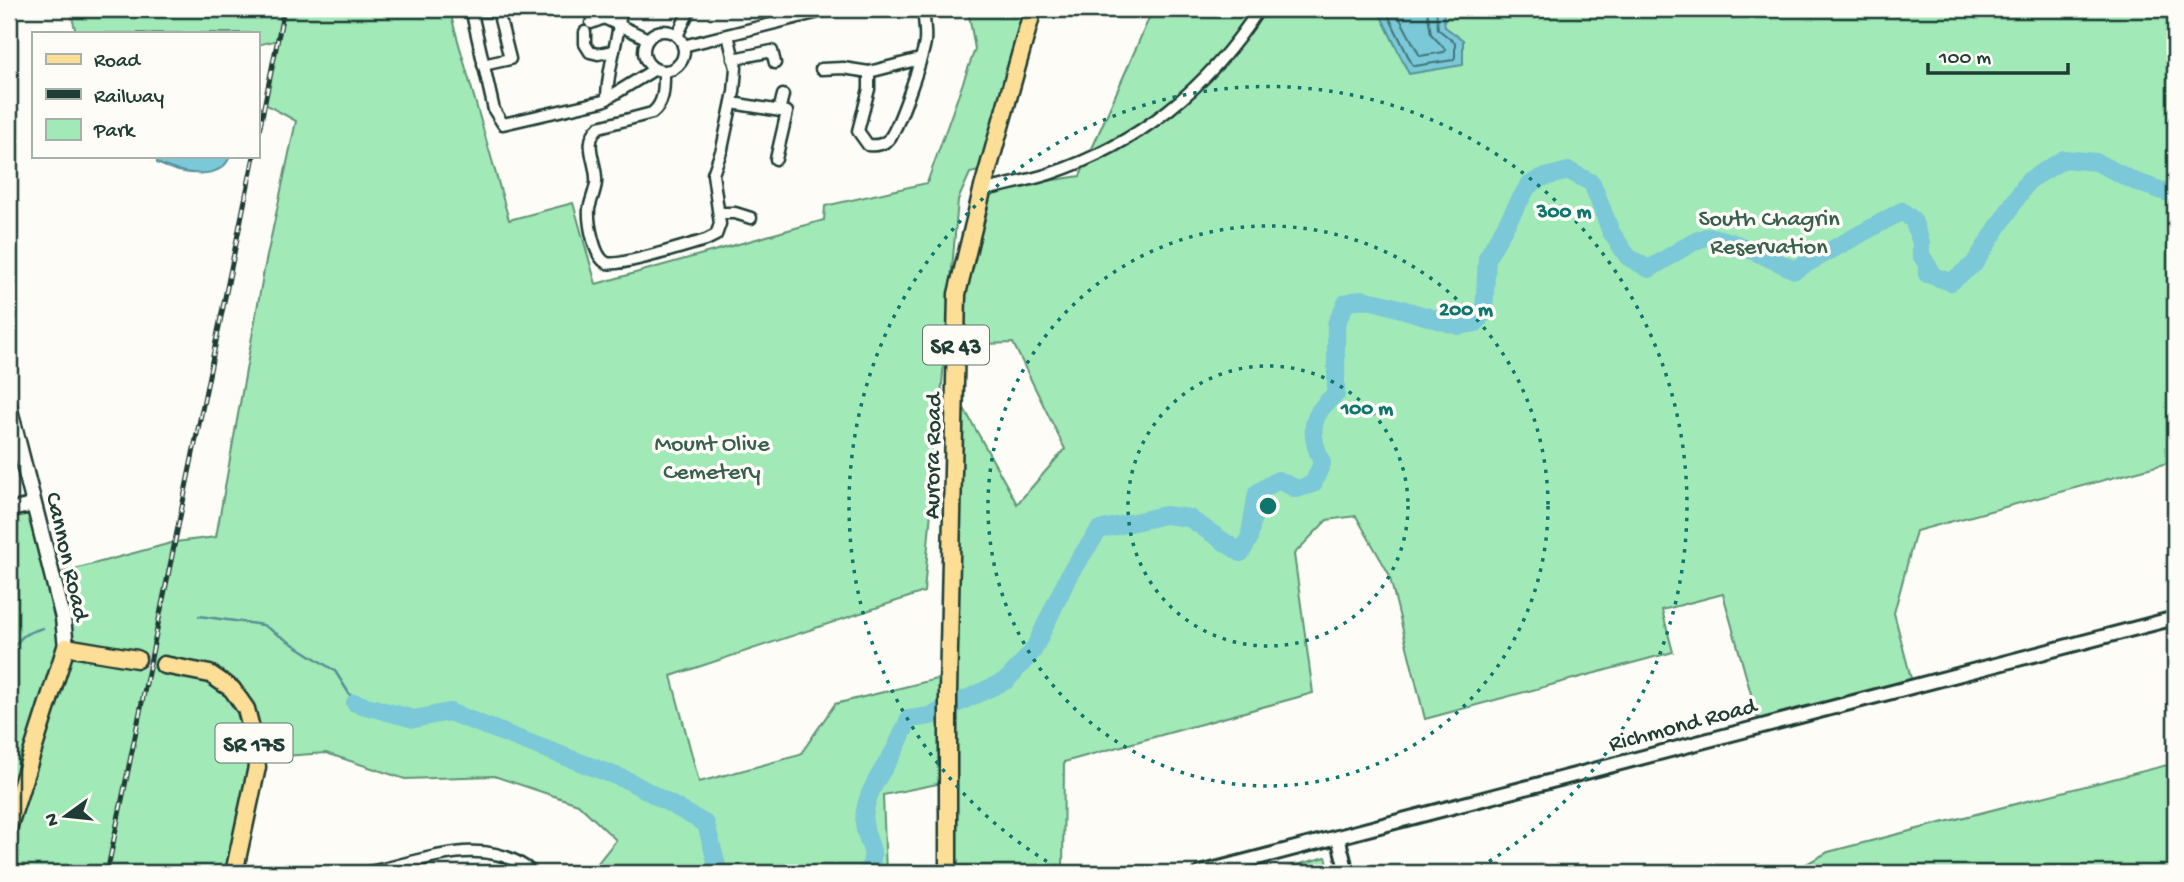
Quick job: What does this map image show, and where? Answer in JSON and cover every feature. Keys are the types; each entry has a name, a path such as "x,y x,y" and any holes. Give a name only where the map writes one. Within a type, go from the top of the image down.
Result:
{"main road":[{"name":"Aurora Road","path":"948,873 948,692 957,295 982,191 1033,9"},
{"name":"Cannon Road","path":"9,406 63,618 66,647 137,659"},
{"path":"9,825 66,647"},
{"name":"SR 175","path":"164,665 210,674 232,689 246,709 257,768 234,873"}],"street":[{"path":"483,65 510,59 498,11 471,9 483,65 494,110 503,124 607,99 660,70 680,63 683,46 677,36 662,31 648,39 644,50 650,66 660,70"},
{"path":"607,99 609,65 621,9"},
{"path":"677,36 690,9"},
{"path":"683,46 831,9"},
{"path":"869,72 869,89 858,131 868,145 875,146 888,140 898,125 925,40 923,9"},
{"path":"982,191 1049,174 1104,151 1149,124 1201,83 1240,38 1259,9"},
{"path":"614,51 598,54 590,52 585,44 588,27 604,18 648,39"},
{"path":"660,70 663,97 652,114 600,127 591,139 596,179 589,209 590,225 598,258 611,264 706,240 716,235 719,213 713,174 722,149 732,103 736,68 728,35"},
{"path":"733,59 772,51 775,63"},
{"path":"821,69 843,68 869,72 920,59"},
{"path":"779,111 783,95"},
{"path":"732,103 788,112 776,159"},
{"path":"719,213 735,213 751,218"},
{"path":"9,510 34,505"},
{"name":"Richmond Road","path":"1200,873 2175,618"},
{"path":"1338,837 1347,873"},
{"path":"363,873 447,854 480,851 502,855 533,873"}],"green space":[{"path":"70,9 449,9 509,220 573,203 596,284 824,220 825,206 927,183 975,49 968,9 1033,9 988,169 970,173 958,200 924,592 671,676 699,782 800,755 835,704 949,676 955,392 1017,504 1065,449 1013,343 956,345 982,191 1080,176 1153,9 2175,9 2175,461 1916,531 1894,613 1913,686 1760,726 1723,594 1662,610 1673,652 1425,719 1389,574 1356,516 1327,520 1294,554 1313,693 1064,762 1063,873 948,873 947,782 883,795 886,873 590,873 616,840 578,804 494,776 405,779 326,753 256,758 234,873 31,873 9,866 9,510 34,505 52,575 175,542 216,537 264,270 296,121 265,104 278,40 259,45 259,32 76,32"},
{"path":"2175,763 2175,873 1790,873 1828,852"},
{"path":"1326,857 1331,873 1266,873"}],"water":[{"path":"1384,9 1443,9 1445,27 1463,40 1463,65 1409,74 1381,16"},
{"path":"157,158 229,158 218,170 208,173 176,170 157,163"}],"waterway":[{"path":"866,873 872,858 864,822 867,803 909,719 930,716 1007,680 1033,651 1070,573 1099,530 1165,515 1189,518 1241,553 1249,539 1257,493 1278,480 1297,489 1313,484 1322,463 1315,443 1314,425 1321,409 1336,394 1336,324 1346,303 1361,299 1459,326 1476,323 1484,312 1487,258 1528,186 1541,178 1569,171 1592,183 1611,232 1628,257 1649,269 1707,237 1739,245 1795,270 1902,211 1913,220 1921,243 1921,255 1930,269 1927,274 1951,282 1974,264 2028,181 2064,159 2096,162 2134,181 2165,192 2175,186"},
{"path":"199,616 263,625 335,671 355,703"},
{"path":"9,654 22,637 43,628"},
{"path":"355,703 414,719 449,712 629,781 706,824 719,873"}],"tunnel":[{"path":"137,659 164,665"}],"railway":[{"path":"259,131 284,9"},
{"path":"107,873 254,158"}],"park label":[{"name":"South Chagrin Reservation","path":"1769,231"},
{"name":"Mount Olive Cemetery","path":"712,456"}]}
